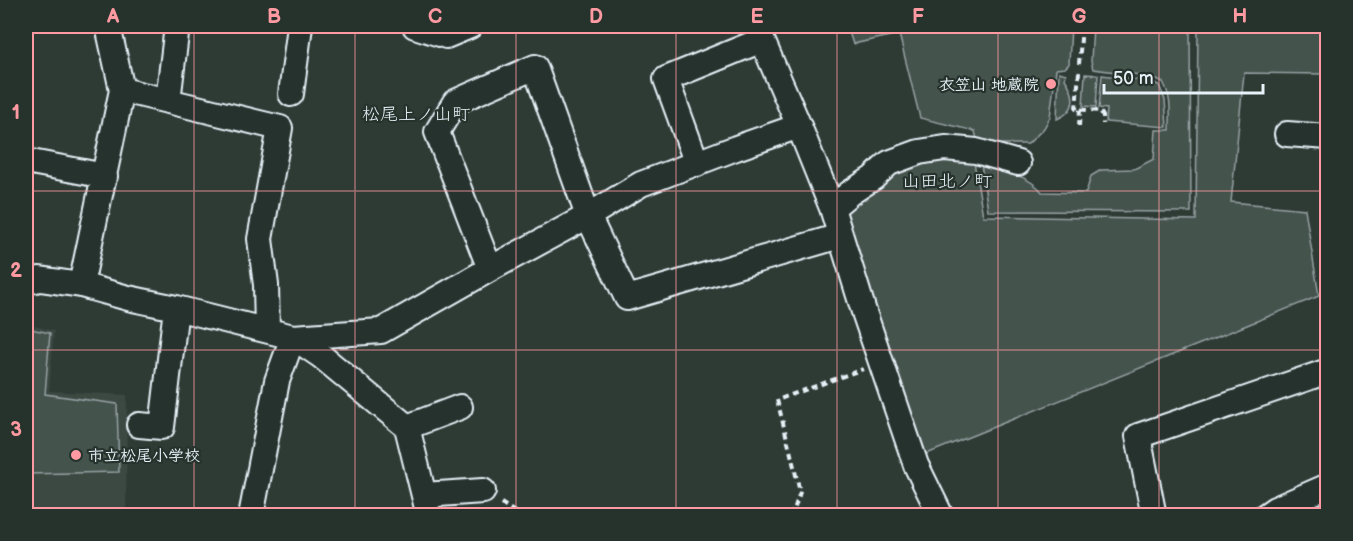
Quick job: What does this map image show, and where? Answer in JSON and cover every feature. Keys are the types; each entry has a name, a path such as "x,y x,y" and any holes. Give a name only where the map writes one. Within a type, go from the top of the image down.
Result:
{"street":[{"path":"81,285 122,90 108,26"},
{"path":"168,101 177,26"},
{"path":"291,94 300,26"},
{"path":"415,26 446,36 470,26"},
{"path":"696,164 666,79 759,33 832,208 881,364 916,465 941,516"},
{"path":"490,269 437,132 455,102 535,68 588,216 627,298 840,236"},
{"path":"122,90 280,128 260,239 266,285 267,330"},
{"path":"26,282 40,279 81,285 293,337 381,331 588,216 640,184 799,126"},
{"path":"1287,134 1328,137"},
{"path":"832,208 873,178 889,163 919,152 945,148 976,152 1018,163"},
{"path":"26,161 105,176"},
{"path":"139,425 162,427 176,308"},
{"path":"293,337 321,356 407,427 427,505 483,491"},
{"path":"251,516 277,381 293,337"},
{"path":"1154,516 1138,436 1328,371"},
{"path":"407,427 460,407"},
{"path":"1265,516 1275,509 1328,486"}],"path":[{"path":"1079,64 1082,26"},
{"path":"1079,72 1076,109 1100,111 1103,123"},
{"path":"1071,81 1078,86"},
{"path":"1079,126 1080,109"},
{"path":"789,516 794,510 800,492 777,400 881,364"}],"shaded area":[{"path":"847,26 1071,26 1069,64 1065,68 1056,69 1050,117 1044,128 1028,144 978,144 975,131 920,118 899,34 853,44"},
{"path":"1093,26 1190,26 1191,212 988,211 981,164 1022,177 1042,192 1086,193 1091,176 1101,170 1134,169 1154,159 1156,130 1170,130 1170,106 1166,88 1163,82 1140,75 1093,69 1091,61"},
{"path":"1198,26 1327,26 1327,74 1244,73 1231,202 1305,209 1319,296 924,455 843,206 900,164 973,156 983,216 1196,220"},
{"path":"1059,72 1066,74 1065,79 1069,85 1073,102 1068,112 1057,119"},
{"path":"1085,74 1098,75 1096,107 1083,106"},
{"path":"1102,75 1159,85 1165,100 1167,127 1106,122 1107,109 1099,108"},
{"name":"市立松尾小学校","path":"26,324 54,331 49,391 127,395 126,515 26,515"},
{"path":"26,328 50,333 45,394 117,404 119,472 26,474"}],"waterway":[{"path":"1306,516 1328,506"}],"place":[{"name":"衣笠山 地蔵院","path":"1051,84"},
{"name":"市立松尾小学校","path":"76,455"}],"district":[{"name":"松尾上ノ山町","path":"416,114"},
{"name":"山田北ノ町","path":"947,181"}]}
